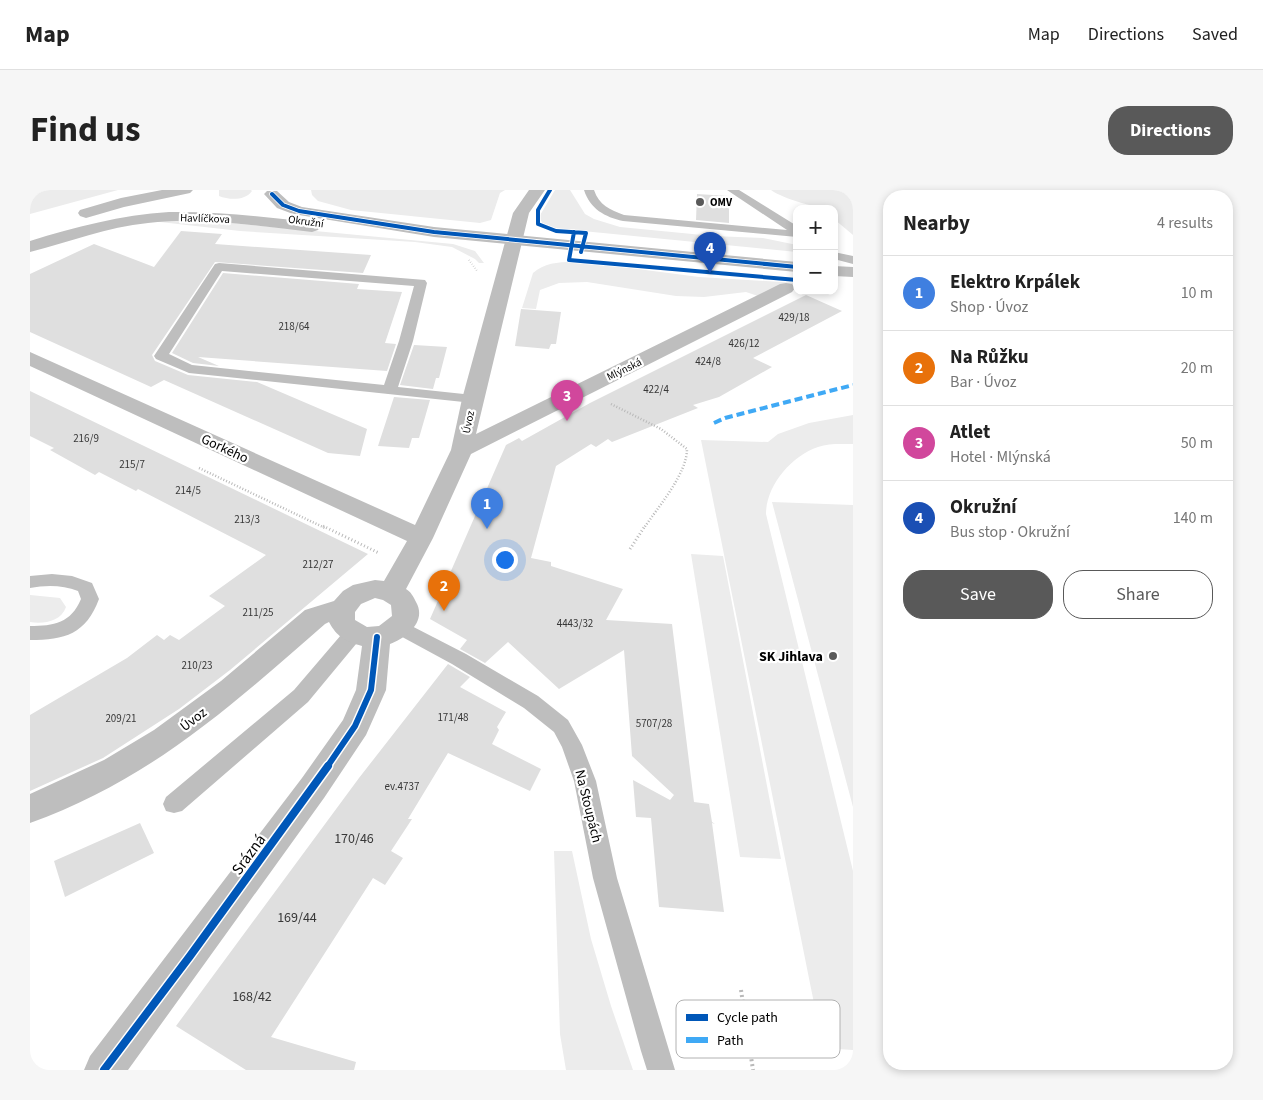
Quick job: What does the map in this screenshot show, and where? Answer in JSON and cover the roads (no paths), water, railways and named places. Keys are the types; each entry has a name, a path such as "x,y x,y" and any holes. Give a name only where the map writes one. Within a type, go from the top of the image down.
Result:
{"street":[{"name":"Úvoz","path":"391,592 421,538 462,450 473,399 521,213 537,190"},
{"name":"Okružní","path":"272,192 283,205 299,211 434,232 793,267"},
{"path":"249,205 272,192"},
{"name":"Havlíčkova","path":"30,239 197,195"},
{"name":"Havlíčkova","path":"30,234 88,212 134,200 197,195 219,207 249,205"},
{"path":"299,197 304,204 316,210 348,218"},
{"name":"Okružní","path":"249,205 269,216 383,232 434,232"},
{"name":"Havlíčkova","path":"30,247 61,237 120,223 174,217 222,218 383,232"},
{"path":"838,270 853,272"},
{"name":"Mlýnská","path":"462,450 786,288"},
{"name":"Gorkého","path":"37,361 421,538"},
{"path":"368,627 348,600 360,592 375,589 391,592"},
{"name":"Srázná","path":"104,1070 313,788 355,726 371,690 368,627 406,620 408,611 405,603 391,592"},
{"name":"Úvoz","path":"30,809 85,785 142,754 196,717 315,617 329,611 368,627"}],"lane":[{"path":"589,190 591,200 597,206 610,214 623,218 793,232"},
{"path":"732,190 793,229"},
{"path":"838,256 853,260"},
{"path":"390,390 406,341 421,283 219,267 162,356 189,369 473,399"},
{"path":"30,582 45,579 73,581 86,587 90,599 84,614 68,627 50,633 30,633"},
{"path":"174,804 302,696 368,627"},
{"name":"Na Stoupách","path":"368,627 459,659 531,702 561,726 572,745 585,781 605,878 661,1070"}],"place":[{"name":"OMV","path":"700,202"},
{"name":"Okružní","path":"710,273"},
{"name":"Atlet","path":"567,421"},
{"name":"Elektro Krpálek","path":"487,529"},
{"name":"Na Růžku","path":"444,611"},
{"name":"SK Jihlava","path":"833,656"}]}
